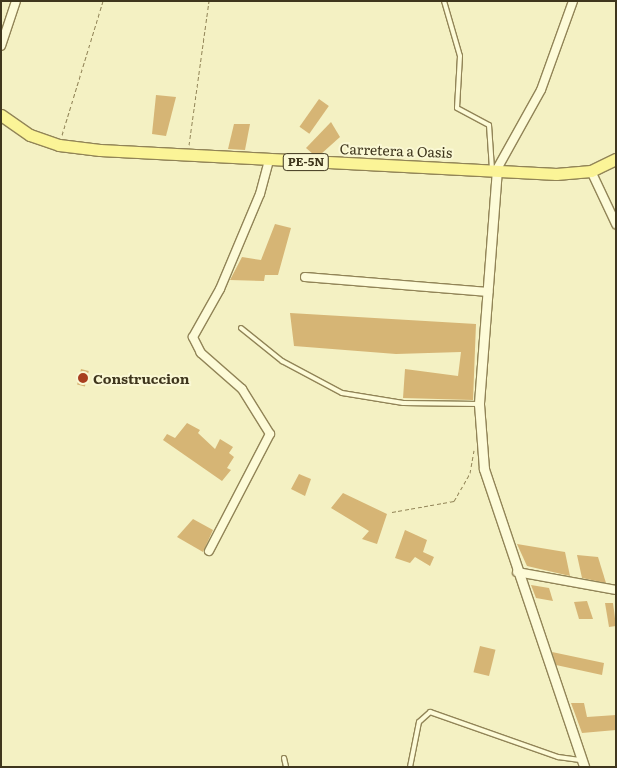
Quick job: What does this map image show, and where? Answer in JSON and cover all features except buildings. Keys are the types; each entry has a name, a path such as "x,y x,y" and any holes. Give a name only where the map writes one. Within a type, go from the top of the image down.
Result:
{"main road":[{"name":"Carretera a Oasis","path":"1,115 30,135 59,145 187,155 269,161 495,169 556,174 591,170 616,160"}],"street":[{"path":"1,46 16,1"},
{"path":"573,1 541,90 495,169 479,404 484,469 517,572 583,763"},
{"path":"210,551 270,434 242,389 201,353 193,337 220,289 260,194 269,161"},
{"path":"591,170 616,224"},
{"path":"305,276 488,292"},
{"path":"517,572 616,590"}],"lane":[{"path":"444,1 460,56 457,108 489,125 495,169"},
{"path":"241,328 305,376 342,393 403,403 479,404"},
{"path":"410,767 419,722 430,712 558,757 583,763"},
{"path":"284,758 286,767"}],"path":[{"path":"59,145 103,1"},
{"path":"187,155 209,1"},
{"path":"392,512 454,501 470,473 475,444"}],"place":[{"name":"Construccion","path":"83,378"}]}
